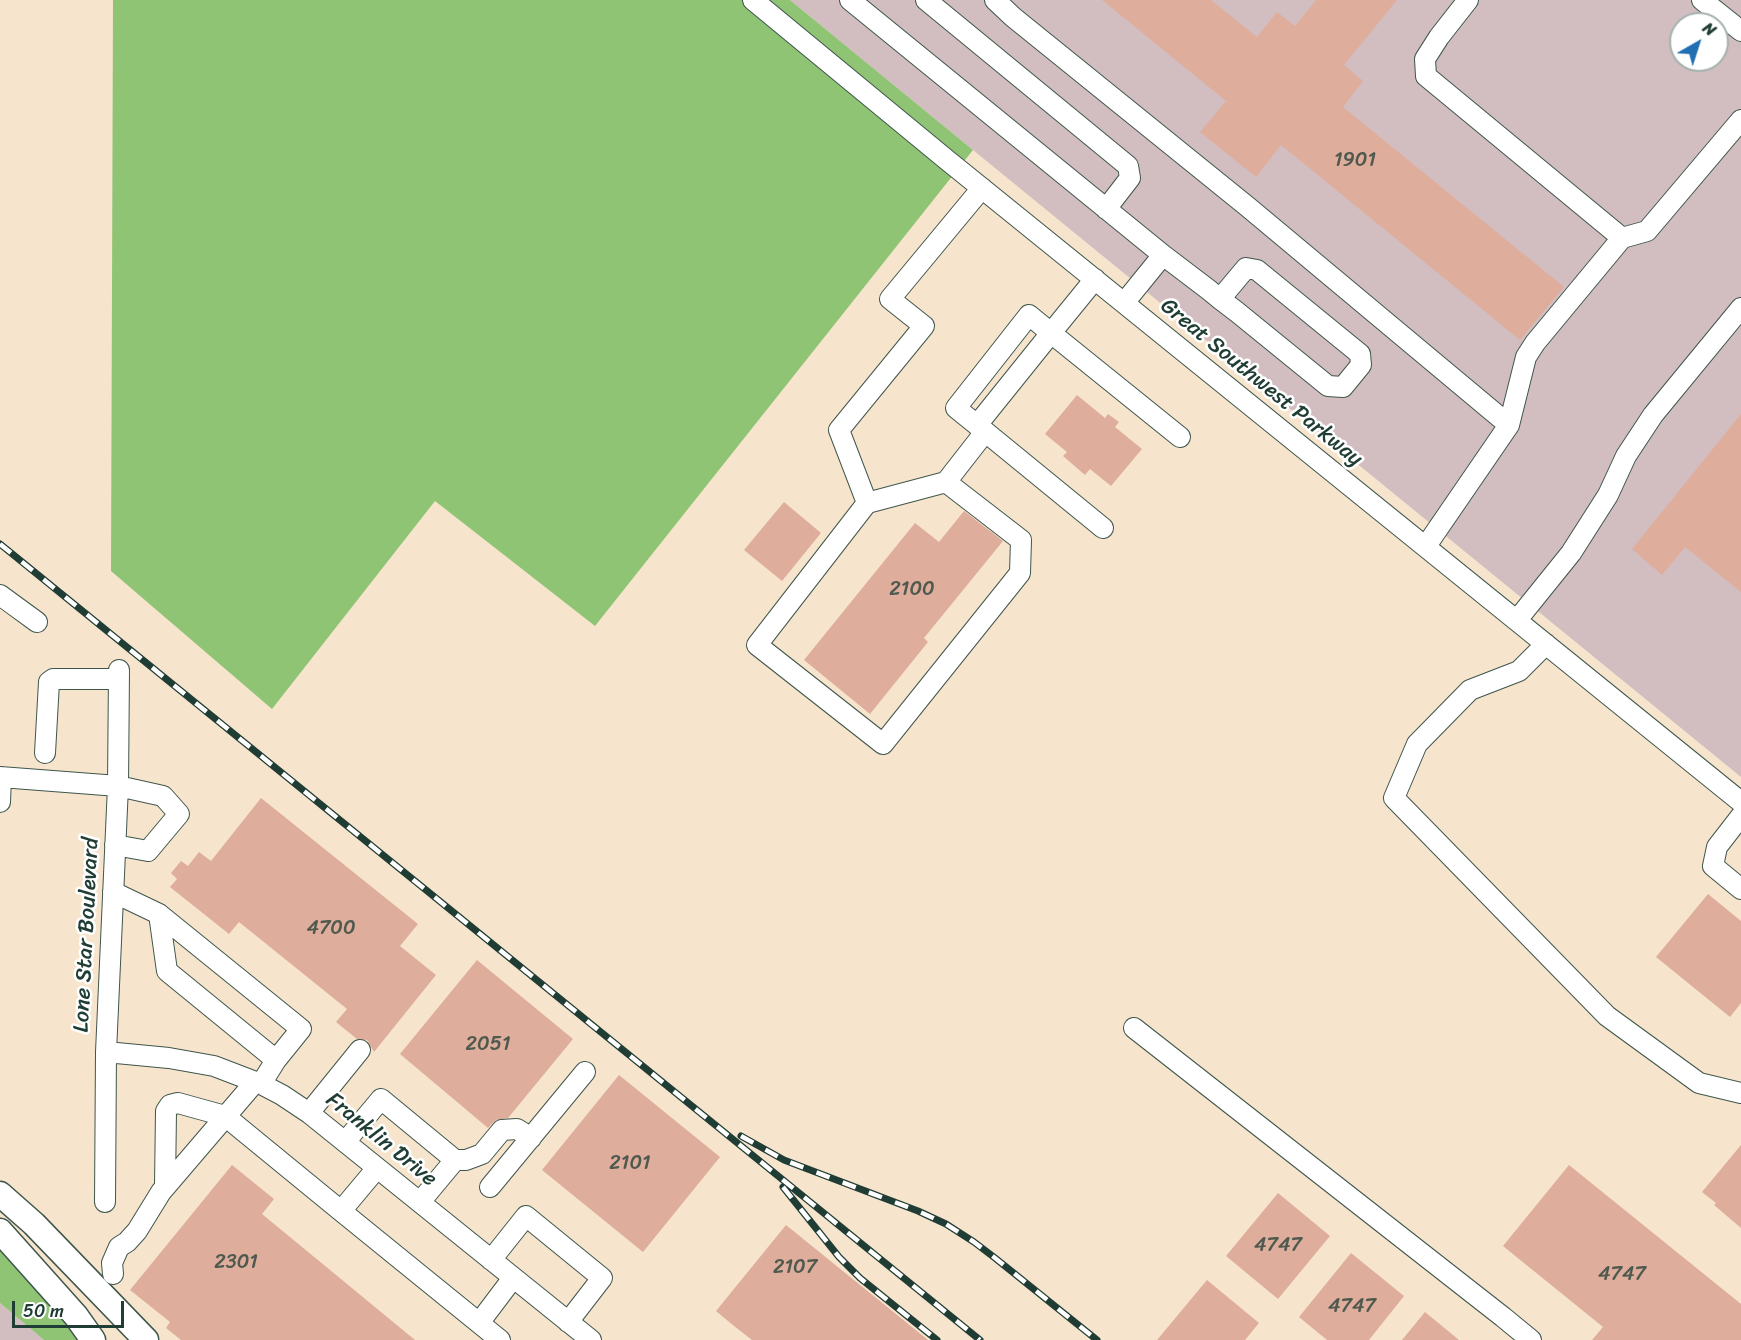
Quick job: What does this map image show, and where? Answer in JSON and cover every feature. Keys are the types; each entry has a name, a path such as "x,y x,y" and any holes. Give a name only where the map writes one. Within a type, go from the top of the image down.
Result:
{"main road":[{"path":"0,1194 106,1282 146,1340"},
{"path":"0,1231 76,1316 93,1340"},
{"path":"76,1316 106,1282"}],"street":[{"name":"Great Southwest Parkway","path":"753,0 1741,802"},
{"path":"850,0 1162,255 1328,386 1343,387 1361,365 1360,354 1257,270 1246,268 1220,299"},
{"path":"926,0 1128,166 1130,178 1106,209"},
{"path":"995,0 1509,425"},
{"path":"1468,0 1425,59 1426,76 1622,237"},
{"path":"1702,0 1741,31"},
{"path":"1426,546 1509,425 1526,357 1535,343 1622,237 1647,231 1741,120"},
{"path":"867,503 838,430 924,326 890,299 982,188"},
{"path":"1124,303 1162,255"},
{"path":"946,482 1021,540 1020,573 883,744 757,645 867,503 946,482 981,429 1051,333 1095,279"},
{"path":"1517,620 1571,553 1608,495 1626,456 1653,415 1741,308"},
{"path":"1103,528 956,408 1029,315 1180,437"},
{"path":"0,595 37,621"},
{"path":"1546,644 1519,671 1470,690 1417,744 1394,798 1607,1016 1699,1083 1741,1093"},
{"name":"Lone Star Boulevard","path":"45,753 50,682 53,679 118,675 118,786 106,1052 105,1203"},
{"path":"0,802 1,777 118,786 163,796 179,814 148,851 115,845"},
{"path":"1741,816 1717,847 1713,866 1741,889"},
{"path":"106,1282 119,1247 127,1242 165,1186 225,1116 258,1083 301,1029 159,914 113,892"},
{"path":"159,914 167,971 276,1060"},
{"path":"1134,1028 1531,1340"},
{"path":"309,1113 360,1050"},
{"name":"Franklin Drive","path":"106,1052 169,1058 214,1066 282,1095 309,1113 591,1340"},
{"path":"490,1187 585,1072"},
{"path":"345,1142 381,1099 455,1160 466,1160 482,1154 502,1130 517,1129 531,1138"},
{"path":"165,1186 166,1111 170,1105 178,1102 225,1116 501,1340"},
{"path":"420,1202 455,1160"},
{"path":"341,1211 377,1168"},
{"path":"491,1260 526,1216 535,1223 602,1278 568,1322"},
{"path":"479,1323 513,1278"}],"shaded area":[{"path":"790,0 1741,0 1741,777"},
{"path":"0,1303 44,1340 0,1340"}],"green space":[{"path":"113,0 790,0 973,150 595,626 435,501 272,709 111,571"},
{"path":"0,1246 83,1340 44,1340 0,1303"}],"building":[{"path":"1102,0 1211,0 1257,37 1277,12 1295,26 1316,0 1397,0 1344,65 1363,81 1343,107 1564,287 1520,340 1281,145 1256,177 1200,132 1226,101"},
{"path":"1077,395 1105,418 1108,414 1119,422 1115,427 1142,449 1111,486 1090,469 1085,475 1063,456 1067,452 1045,434"},
{"path":"1741,414 1741,592 1685,547 1662,575 1632,549"},
{"path":"784,502 821,533 782,581 744,550"},
{"path":"964,511 1003,541 924,638 928,642 870,714 804,660 915,523 939,542"},
{"path":"261,798 418,924 400,946 436,975 374,1052 367,1040 357,1039 336,1022 347,1009 239,922 229,934 170,887 177,879 171,873 181,861 188,866 199,852 211,861"},
{"path":"1708,894 1741,921 1741,1003 1730,1017 1656,957"},
{"path":"477,960 573,1039 508,1118 496,1120 488,1128 400,1054"},
{"path":"619,1075 720,1157 643,1252 542,1170"},
{"path":"1741,1145 1741,1228 1702,1192"},
{"path":"232,1165 274,1199 262,1214 415,1340 181,1340 166,1328 170,1322 130,1290"},
{"path":"1569,1165 1741,1304 1741,1340 1592,1340 1603,1327 1503,1246"},
{"path":"1278,1193 1330,1236 1278,1299 1226,1256"},
{"path":"786,1225 928,1340 752,1340 734,1326 716,1311"},
{"path":"1351,1253 1404,1296 1369,1340 1327,1340 1299,1317"},
{"path":"1207,1280 1259,1323 1245,1340 1157,1340"},
{"path":"1425,1312 1459,1340 1402,1340"}],"railway":[{"path":"0,544 980,1340"},
{"path":"741,1136 784,1160 918,1211 946,1224 995,1258 1097,1340"},
{"path":"783,1187 839,1257 860,1278 937,1340"}]}
